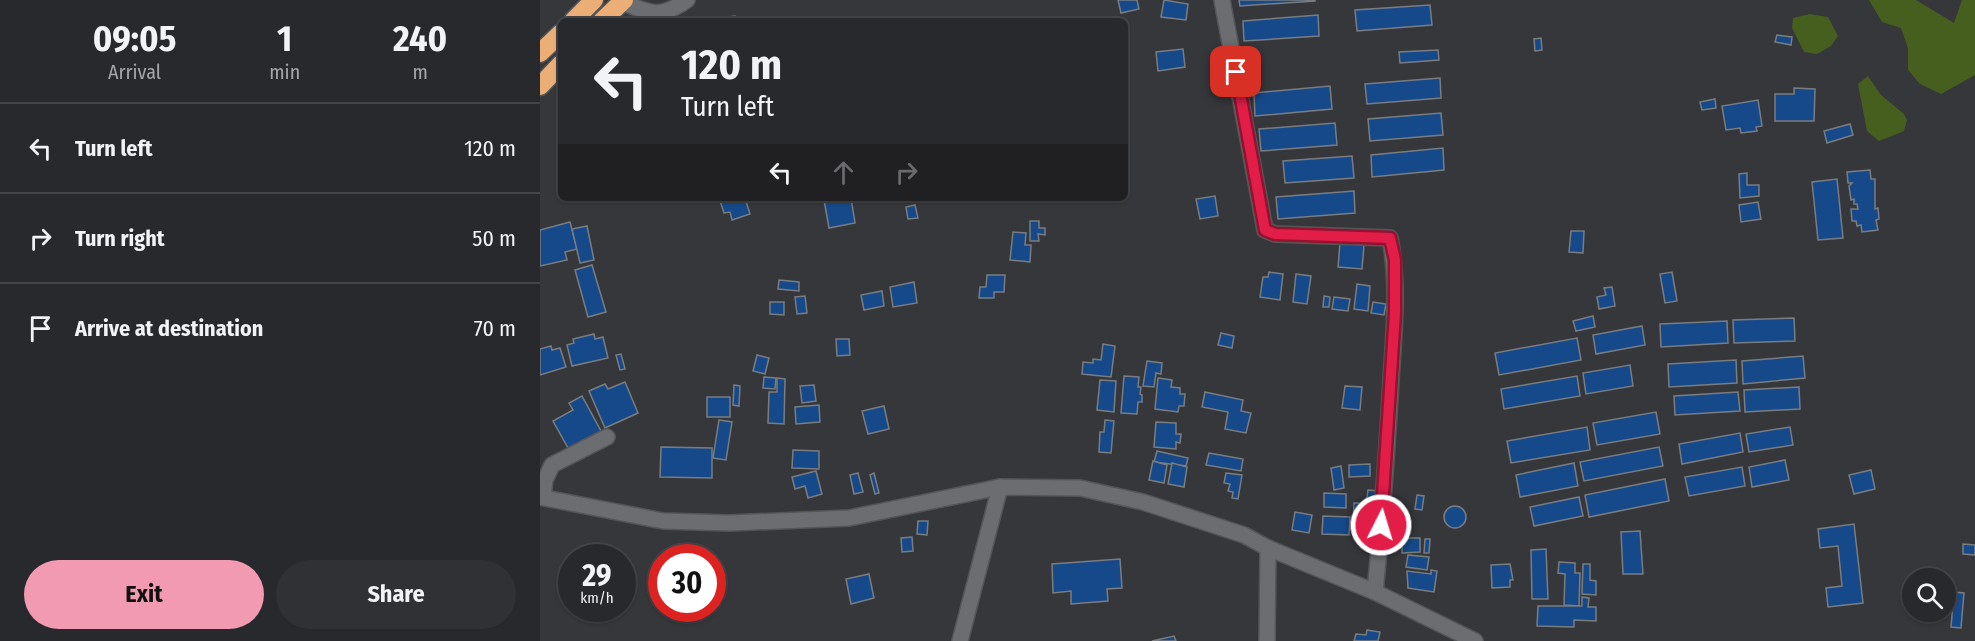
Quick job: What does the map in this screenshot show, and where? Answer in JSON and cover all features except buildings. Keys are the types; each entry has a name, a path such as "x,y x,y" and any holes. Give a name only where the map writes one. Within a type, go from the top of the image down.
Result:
{"highway":[{"path":"576,18 594,0"},
{"path":"605,18 623,1"},
{"path":"540,54 558,36"},
{"path":"540,86 558,67"}],"street":[{"path":"623,1 652,13 670,12 687,0"},
{"path":"1222,0 1265,230 1275,234 1390,238 1395,260 1395,313 1387,459 1376,592"},
{"path":"607,437 552,465 545,480 542,497 663,521 783,522 858,516 999,487 1080,488 1166,510 1244,535 1268,548 1376,592 1475,641"},
{"path":"960,641 999,487"},
{"path":"1267,641 1268,548"}],"green space":[{"path":"1869,0 1916,0 1954,23 1962,0 1975,0 1975,75 1941,94 1920,84 1908,70 1908,48 1901,28 1882,22"},
{"path":"1810,14 1828,17 1838,36 1831,46 1817,54 1804,52 1792,28 1793,18"},
{"path":"1868,76 1881,95 1904,114 1907,120 1904,131 1879,141 1867,131 1858,84"}],"route":[{"path":"1236,72 1265,230 1275,234 1389,236 1390,238 1395,260 1395,313 1381,525"}]}
